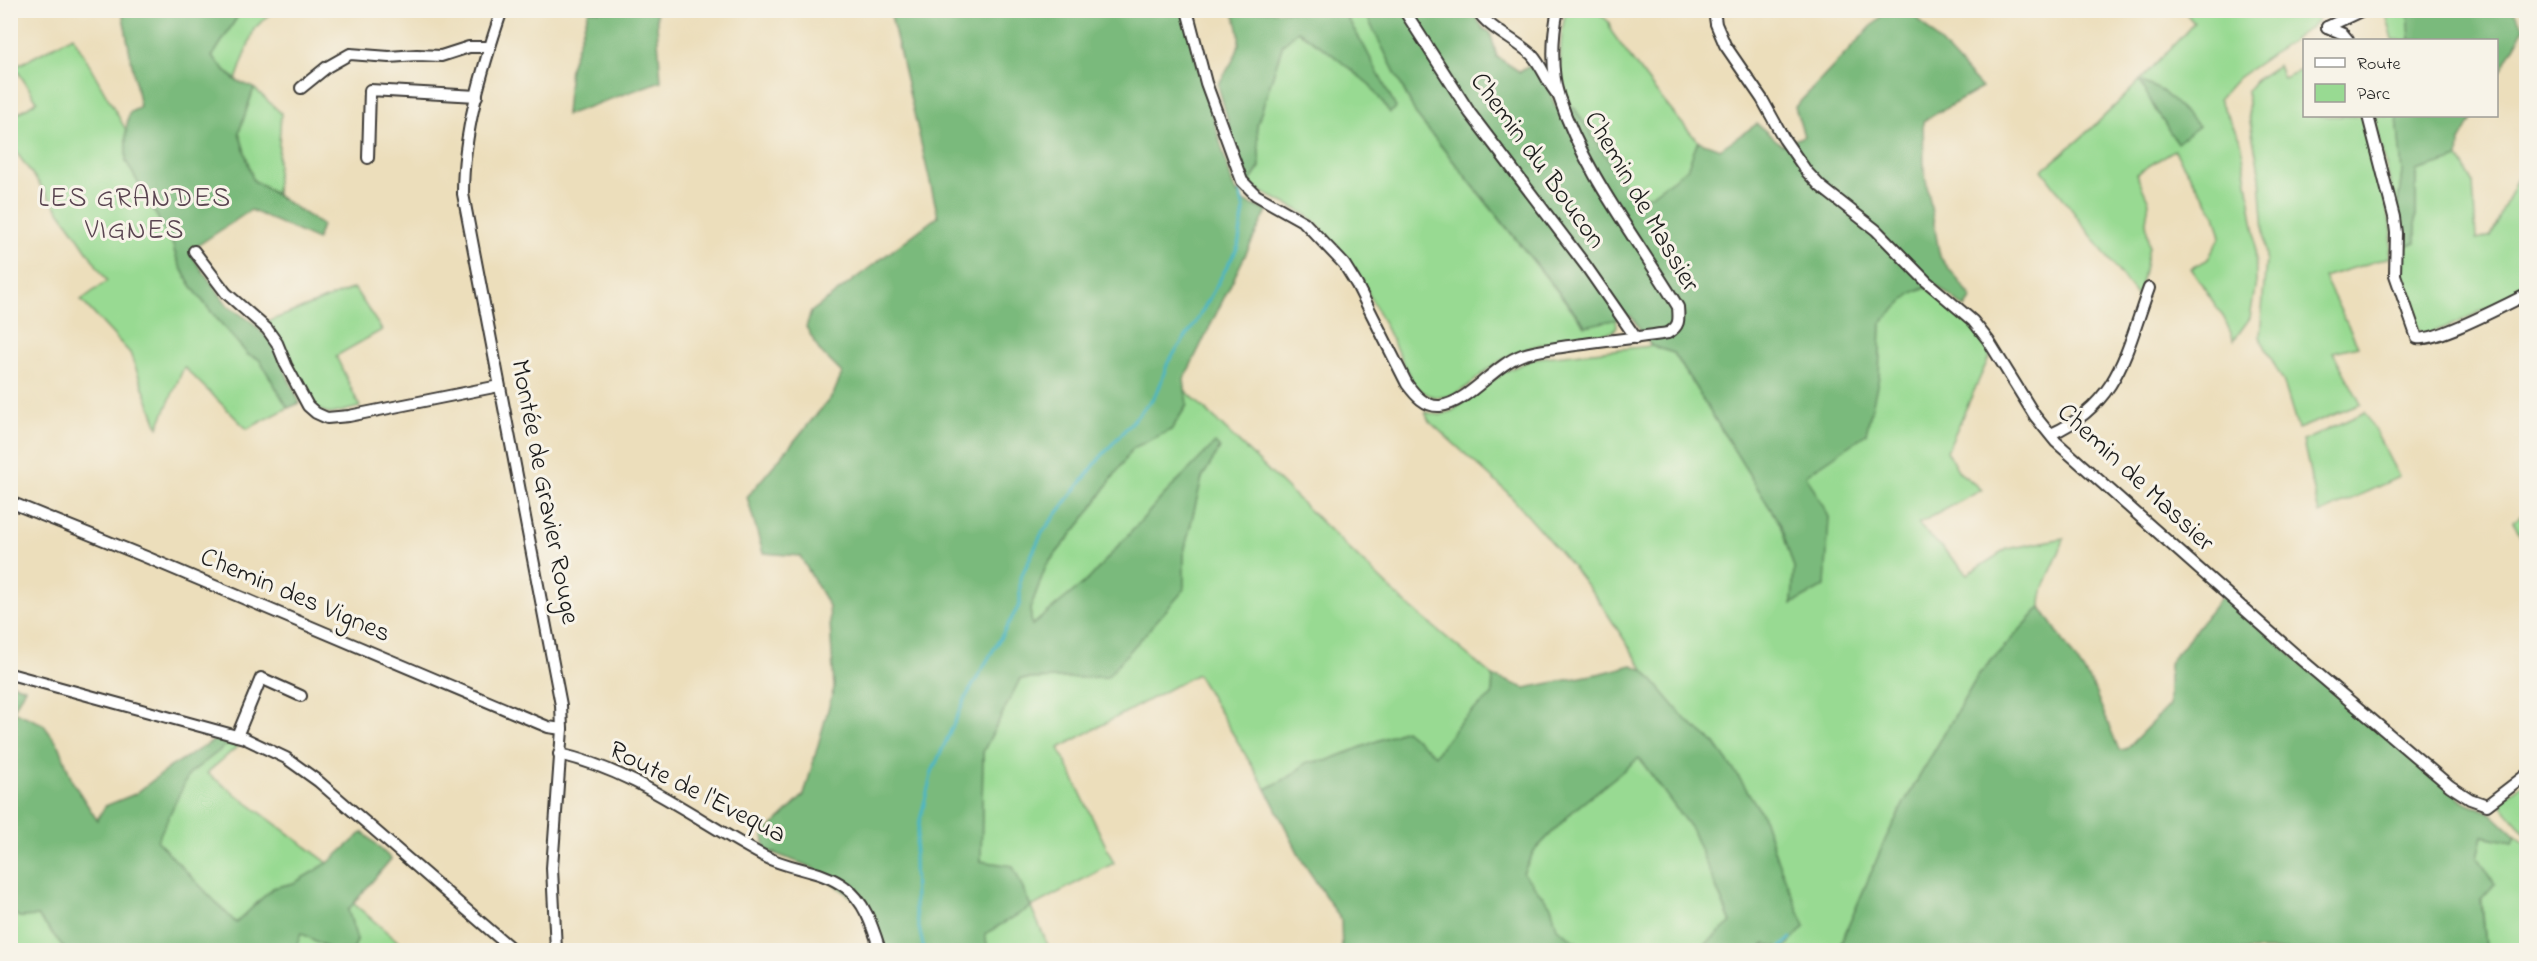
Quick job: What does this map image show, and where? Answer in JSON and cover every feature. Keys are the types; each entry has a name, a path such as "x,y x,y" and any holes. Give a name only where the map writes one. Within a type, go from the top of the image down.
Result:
{"street":[{"name":"Montée de Gravier Rouge","path":"502,10 489,47 477,96 465,155 463,194 553,656 562,729 552,868 556,951"},
{"name":"Chemin de Massier","path":"1187,10 1206,83 1242,181 1247,189 1304,222 1344,264 1407,384 1415,395 1432,406 1443,406 1455,401 1522,355 1586,343 1668,333 1680,322 1678,307 1595,174 1575,137 1558,95 1555,70 1558,10"},
{"name":"Chemin du Boucon","path":"1404,10 1470,113 1592,275 1636,338"},
{"path":"1477,10 1487,22 1535,58 1550,86 1558,95"},
{"name":"Chemin de Massier","path":"1714,10 1716,24 1725,45 1762,99 1802,166 1820,186 1876,230 1926,281 1972,321 1994,348 2045,430 2056,442 2296,656 2450,786 2470,799 2487,805 2526,775"},
{"path":"2347,39 2343,34 2327,27 2363,10"},
{"path":"302,88 327,67 350,54 382,57 441,56 469,47 489,47"},
{"path":"368,158 370,90 477,96"},
{"path":"2368,117 2394,217 2395,276 2417,338 2423,340 2440,334 2526,295"},
{"path":"194,251 226,293 267,329 277,343 300,394 316,413 327,418 349,416 499,386"},
{"path":"2051,434 2083,417 2101,400 2117,375 2150,288"},
{"name":"Chemin des Vignes","path":"10,502 548,727 562,729"},
{"path":"10,674 237,736 286,758 318,781 513,951"},
{"path":"237,736 261,678 301,696"},
{"name":"Route de l'Evequa","path":"559,754 607,769 641,783 684,807 728,837 766,857 831,878 855,895 874,930 880,951"}],"green space":[{"path":"122,11 241,11 212,57 235,80 254,88 239,132 253,180 322,225 317,240 251,210 197,246 192,256 228,306 252,322 272,343 300,403 288,408 259,359 248,355 193,289 177,259 173,245 126,161 126,130 129,113 140,107"},
{"path":"241,11 273,11 254,29 236,80 212,57"},
{"path":"589,11 656,11 661,81 566,115 570,67"},
{"path":"890,11 1182,11 1233,186 1243,201 1267,211 1184,379 1187,405 1171,430 1133,448 1084,519 1046,566 1030,609 1032,625 1090,578 1164,495 1215,443 1220,448 1202,478 1184,552 1184,590 1107,677 1020,679 983,752 981,861 1013,866 1031,907 985,934 988,950 885,950 866,908 811,867 765,850 763,835 804,795 834,688 829,606 800,556 763,553 747,497 833,395 842,373 819,350 806,327 811,312 938,216"},
{"path":"1232,11 1343,11 1396,108 1390,113 1370,85 1329,52 1298,31 1283,44 1257,125 1260,167 1249,183 1243,175 1218,85 1234,58 1239,42 1237,23"},
{"path":"1343,11 1364,11 1417,116 1585,326 1616,319 1617,326 1613,332 1538,345 1524,350 1497,363 1458,393 1446,397 1432,396 1414,385 1371,298 1345,256 1330,237 1306,214 1264,194 1249,183 1260,167 1257,125 1283,44 1298,31 1329,52 1370,85 1390,112 1396,108"},
{"path":"1364,11 1471,11 1484,29 1490,32 1497,57 1520,72 1531,65 1547,85 1556,107 1569,105 1575,109 1634,200 1651,195 1687,169 1698,141 1720,149 1757,124 1782,145 1804,136 1795,107 1886,11 1911,11 1982,88 1923,121 1924,169 1940,257 1972,298 1965,308 1933,283 1912,293 1881,323 1879,377 1866,434 1806,475 1829,517 1825,586 1792,604 1794,568 1780,524 1674,353 1651,346 1631,316 1586,326 1417,116"},
{"path":"1566,11 1596,11 1609,22 1611,31 1642,74 1698,141 1688,169 1651,195 1634,200 1575,109 1568,102 1561,78 1560,63"},
{"path":"2184,11 2311,11 2318,20 2238,78 2219,99 2241,142 2255,234 2256,282 2250,318 2234,340 2224,318 2191,268 2207,260 2221,237 2215,214 2174,150 2136,174 2149,202 2146,221 2149,247 2138,298 2042,170 2102,118 2194,23","holes":["2141,82 2199,126 2177,142 2155,109"]},
{"path":"2385,11 2408,11 2411,39 2393,39"},
{"path":"2408,11 2513,11 2525,28 2498,76 2498,39 2410,39"},
{"path":"73,36 126,130 126,161 173,245 184,274 204,303 248,355 259,359 288,408 247,429 184,367 158,427 130,353 81,300 107,281 11,145 11,118 37,101 15,67"},
{"path":"2278,65 2283,78 2303,69 2303,117 2364,117 2392,230 2390,257 2324,277 2358,346 2333,352 2361,404 2298,429 2284,383 2260,337 2266,259 2260,176 2249,116 2247,91 2258,78"},
{"path":"2140,81 2162,91 2199,126 2177,143"},
{"path":"254,88 281,113 276,194 253,180 239,132"},
{"path":"2374,117 2397,117 2402,172 2397,212"},
{"path":"2397,117 2473,117 2460,141 2459,158 2416,171 2416,242 2400,248 2397,212 2402,172"},
{"path":"2459,158 2473,182 2476,240 2491,236 2526,158 2526,290 2452,325 2424,335 2418,328 2399,280 2400,248 2416,242 2416,171"},
{"path":"1926,287 1970,325 1991,353 1947,451 1959,472 1982,490 1918,524 1968,574 2007,549 2064,538 2044,589 2041,607 1979,674 1886,838 1838,950 1758,950 1765,944 1777,859 1762,814 1715,744 1686,720 1644,670 1599,601 1570,564 1506,491 1429,421 1425,412 1440,415 1452,411 1504,372 1535,358 1651,346 1674,353 1780,524 1794,568 1792,603 1829,518 1805,475 1879,377 1881,323 1912,293"},
{"path":"354,288 382,330 336,356 360,407 331,414 313,408 267,322"},
{"path":"1183,388 1404,602 1493,676 1492,695 1461,721 1435,755 1405,730 1326,761 1307,762 1291,776 1266,789 1197,674 1059,748 1114,863 1031,907 1050,950 988,950 981,861 983,752 1020,679 1107,677 1183,590 1184,552 1202,477 1220,448 1164,495 1090,578 1032,626 1030,609 1046,566 1084,519 1133,448 1171,430 1187,405"},
{"path":"2365,412 2399,477 2319,514 2303,441"},
{"path":"2526,512 2526,548 2513,521"},
{"path":"2222,596 2439,781 2465,802 2491,813 2516,836 2512,842 2483,836 2478,857 2495,884 2481,899 2486,947 2490,950 1838,950 1886,838 1979,674 2041,607 2092,684 2119,750 2126,749 2169,705 2169,663"},
{"path":"1632,665 1644,670 1686,720 1715,744 1762,814 1777,859 1805,926 1785,948 1765,944 1758,950 1699,950 1731,922 1692,830 1639,758 1574,810 1534,851 1523,873 1551,906 1557,928 1585,948 1601,944 1618,950 1342,950 1341,920 1303,862 1266,789 1291,776 1307,762 1326,761 1405,730 1435,755 1461,721 1492,695 1493,676 1525,688"},
{"path":"10,683 25,688 13,711 43,724 60,747 72,781 97,820 105,806 135,794 170,767 216,739 228,744 189,774 157,841 236,923 273,888 294,883 328,863 363,832 391,859 348,910 357,940 353,950 332,950 301,933 295,950 66,950 38,916 19,917 10,910"},
{"path":"228,744 238,746 207,773 328,863 294,883 273,888 236,923 156,841 189,774"},
{"path":"1639,758 1692,830 1731,923 1699,950 1618,950 1600,944 1585,948 1556,928 1551,906 1523,873 1534,851 1574,810"},
{"path":"2526,781 2526,835 2499,802"},
{"path":"2483,836 2512,842 2516,836 2526,844 2526,950 2490,950 2486,947 2478,857"},
{"path":"353,903 408,950 353,950 357,940 348,910"},
{"path":"10,910 19,917 38,916 66,950 14,950 11,948"},
{"path":"301,933 332,950 295,950"}],"waterway":[{"path":"924,950 915,910 914,857 919,824 932,772 966,697 1020,604 1020,579 1042,533 1100,458 1154,397 1168,362 1195,324 1238,247 1244,210 1240,192"},
{"path":"1778,950 1791,938"}],"district":[{"name":"LES GRANDES VIGNES","path":"135,215"}]}
